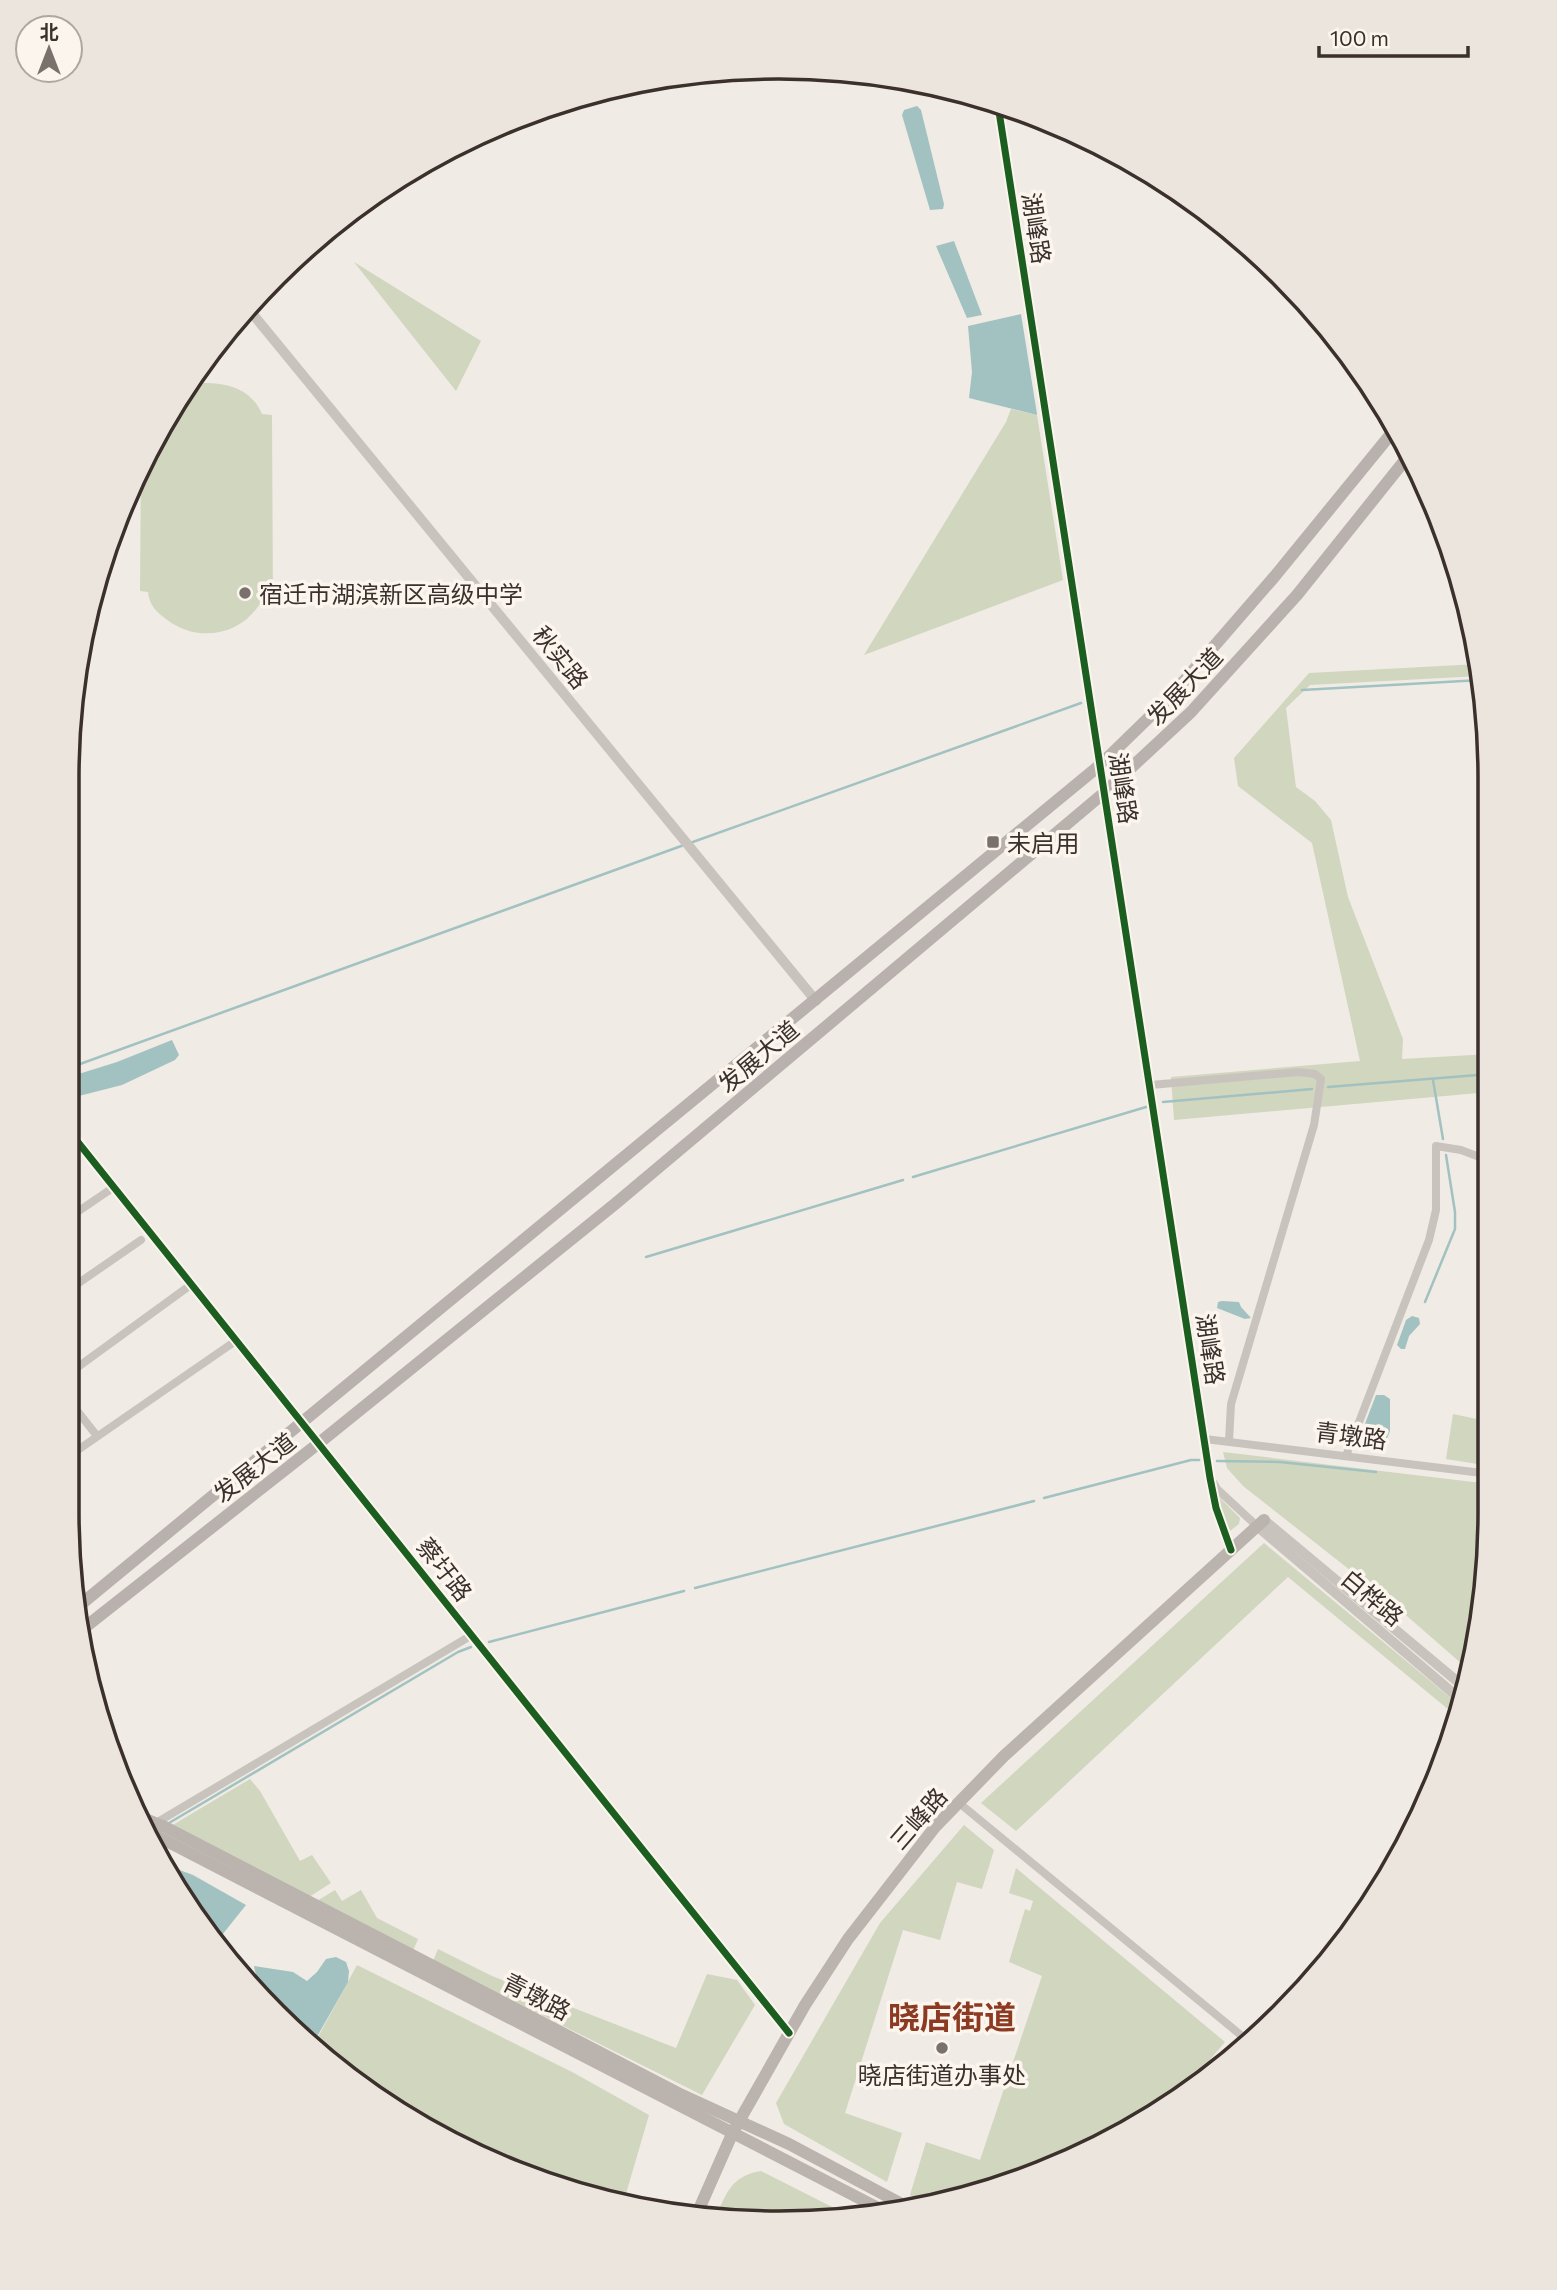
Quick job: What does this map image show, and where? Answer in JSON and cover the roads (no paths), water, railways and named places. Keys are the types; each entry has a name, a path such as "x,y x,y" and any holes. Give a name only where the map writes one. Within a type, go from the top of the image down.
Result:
{"main road":[{"name":"发展大道","path":"85,1600 1100,765 1171,696 1275,576 1389,436"},
{"name":"发展大道","path":"88,1625 615,1204 1105,792 1191,712 1244,654 1297,595 1403,463"},
{"name":"三峰路","path":"700,2206 736,2127 789,2033 848,1939 912,1855 958,1802 1004,1756 1261,1523"},
{"name":"青墩路","path":"155,1828 736,2127 873,2205"},
{"name":"青墩路","path":"736,2127 789,2144 896,2201"}],"street":[{"name":"湖峰路","path":"1000,115 1210,1478 1216,1508 1231,1550"},
{"name":"秋实路","path":"254,315 816,1000"},
{"path":"1151,1085 1298,1072 1315,1074 1321,1079 1314,1125 1231,1404 1229,1441"},
{"name":"蔡圩路","path":"79,1143 789,2033"},
{"path":"1346,1456 1429,1240 1436,1210 1436,1146 1461,1150 1478,1156"},
{"path":"79,1211 114,1187"},
{"path":"79,1283 141,1240"},
{"path":"79,1365 192,1284"},
{"path":"79,1449 237,1340"},
{"path":"79,1413 97,1436"},
{"name":"青墩路","path":"1205,1439 1478,1472"},
{"path":"1210,1478 1217,1489 1261,1523"},
{"name":"白桦路","path":"1261,1523 1457,1681"},
{"name":"白桦路","path":"1261,1523 1454,1694"},
{"path":"154,1826 472,1635"},
{"path":"958,1802 1242,2036"}],"water":[{"path":"917,106 921,110 943,209 930,210 902,115 904,110"},
{"path":"954,241 982,315 967,318 936,246"},
{"path":"1021,314 1037,415 969,398 972,372 968,326"},
{"path":"172,1040 179,1055 175,1060 122,1085 79,1096 79,1074"},
{"path":"1218,1302 1239,1302 1251,1318 1245,1319 1217,1308"},
{"path":"1412,1316 1419,1318 1420,1324 1409,1336 1405,1349 1401,1349 1397,1345 1406,1320"},
{"path":"1376,1395 1384,1395 1390,1399 1390,1431 1386,1441 1374,1444 1363,1439 1363,1429"},
{"path":"177,1869 193,1875 246,1905 222,1935"},
{"path":"336,1957 346,1962 348,1982 317,2038 261,1983 254,1966 293,1972 307,1981 326,1959"}],"waterway":[{"path":"1302,690 1471,681"},
{"path":"690,843 1081,703"},
{"path":"79,1064 684,845"},
{"path":"1328,1087 1478,1075"},
{"path":"1433,1080 1443,1139"},
{"path":"1163,1102 1312,1089"},
{"path":"913,1177 1146,1107"},
{"path":"1425,1302 1455,1229 1446,1155"},
{"path":"646,1257 903,1180"},
{"path":"1044,1498 1199,1460"},
{"path":"1217,1461 1280,1462 1376,1472"},
{"path":"695,1588 1034,1501"},
{"path":"489,1642 684,1591"},
{"path":"169,1823 458,1652 471,1647"}],"place":[{"name":"宿迁市湖滨新区高级中学","path":"245,593"},
{"name":"未启用","path":"993,842"},
{"name":"晓店街道办事处","path":"942,2048"}],"district":[{"name":"晓店街道","path":"952,2016"}]}
